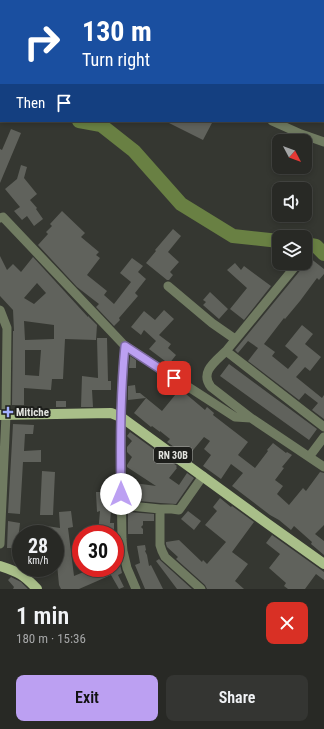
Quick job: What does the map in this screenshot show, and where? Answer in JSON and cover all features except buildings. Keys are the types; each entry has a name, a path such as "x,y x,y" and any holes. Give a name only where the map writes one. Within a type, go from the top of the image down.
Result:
{"main road":[{"name":"RN 30B","path":"3,415 111,413 122,417 324,564"},
{"path":"0,566 16,571 28,579 37,589"}],"street":[{"path":"274,122 324,142"},
{"path":"0,218 3,217 125,346 235,417 251,418"},
{"path":"292,270 206,374 208,384 211,387 251,418 310,456 324,467"},
{"path":"168,286 212,323 235,339"},
{"path":"0,310 6,328 0,544"},
{"path":"125,346 122,376 122,417 120,441 122,539 127,568 136,589"},
{"path":"226,351 324,427"},
{"path":"310,456 324,436"},
{"path":"121,505 178,510 203,476"},
{"path":"160,509 160,545 165,557 201,589"}],"waterway":[{"path":"84,122 101,125 134,151 181,204 233,236 272,240"},
{"path":"312,245 316,246 324,254"}],"place":[{"name":"Mitiche","path":"8,412"}],"route":[{"path":"121,494 120,441 122,417 122,376 125,346 174,378"}]}
